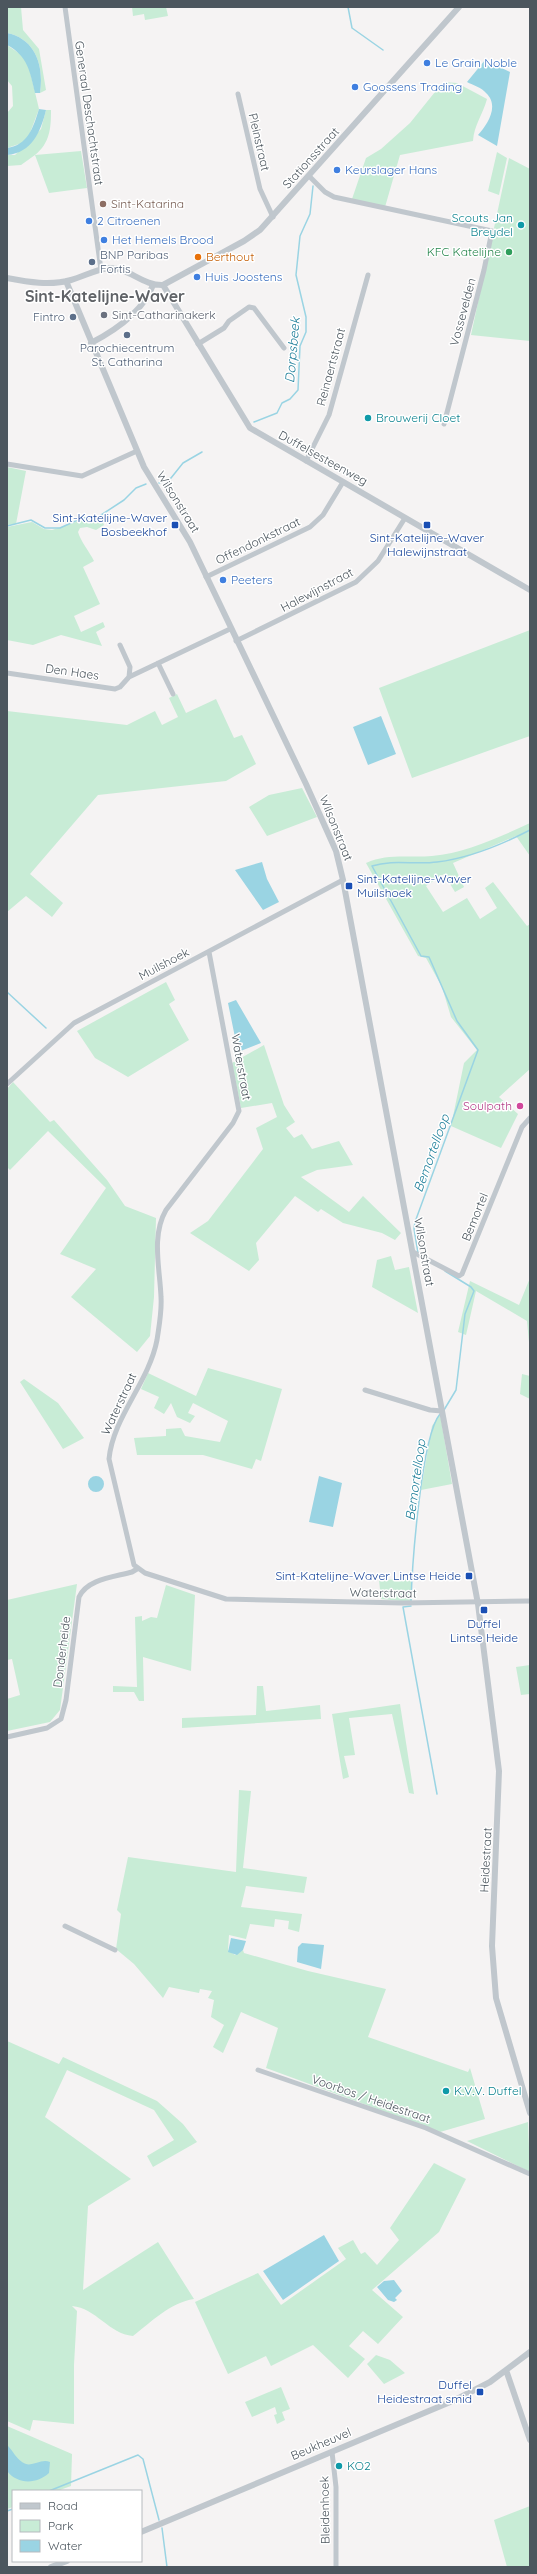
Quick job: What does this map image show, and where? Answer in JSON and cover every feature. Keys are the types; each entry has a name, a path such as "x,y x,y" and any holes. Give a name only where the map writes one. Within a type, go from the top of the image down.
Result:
{"street":[{"name":"Generaal Deschachtstraat","path":"65,7 101,270"},
{"name":"Stationsstraat","path":"153,285 163,285 244,241 273,217 459,7"},
{"name":"Pleinstraat","path":"238,94 260,189 273,217"},
{"name":"Vossevelden","path":"309,176 325,192 334,197 492,231 484,270 444,424"},
{"path":"7,278 50,283 66,282 101,270 120,270 153,285 139,308 106,335 91,343"},
{"name":"Reinaertstraat","path":"306,461 329,415 368,275"},
{"name":"Wilsonstraat","path":"66,282 137,451 154,486 185,531 230,629 303,778 336,851 343,880 478,1604"},
{"name":"Duffelsesteenweg","path":"163,285 250,428 530,590"},
{"path":"198,344 224,328 229,321 249,307 254,308 284,348"},
{"path":"7,464 82,476 137,451"},
{"name":"Offendonkstraat","path":"206,577 310,527 323,515 343,482"},
{"name":"Halewijnstraat","path":"236,641 356,582 378,561 405,518"},
{"name":"Den Haes","path":"7,673 115,689 120,688 129,677 230,629"},
{"path":"120,645 130,667 129,677"},
{"path":"158,663 173,694"},
{"name":"Muilshoek","path":"7,1084 28,1062 74,1023 343,880"},
{"name":"Waterstraat","path":"209,952 239,1111 233,1123 166,1210 159,1226 158,1263 161,1311 156,1341 149,1364 112,1442 109,1459 132,1560 138,1569 195,1591 226,1599 478,1604 530,1601"},
{"name":"Bemortel","path":"413,1252 459,1276 462,1274 522,1127 530,1118"},
{"path":"365,1390 430,1410 442,1411"},
{"name":"Donderheide","path":"7,1736 47,1728 61,1719 66,1700 79,1597 82,1590 90,1584 138,1569"},
{"name":"Heidestraat","path":"478,1604 500,1771 492,1946 496,1998 530,2113"},
{"path":"65,1926 115,1950"},
{"name":"Voorbos / Heidestraat","path":"258,2070 426,2128 530,2174"},
{"name":"Beukheuvel","path":"142,2532 461,2398 506,2370 530,2352"},
{"path":"506,2370 530,2440"},
{"name":"Bleidenhoek","path":"332,2452 336,2487 336,2567"},
{"path":"51,2567 64,2562"}],"green space":[{"path":"7,7 21,7 23,30 39,49 46,90 40,93 41,73 36,55 25,41 17,36 7,33"},
{"path":"132,7 166,7 168,16 145,20 144,14 133,16"},
{"path":"7,45 23,56 29,67 39,109 25,142 7,148 7,113 13,106 12,86 7,80"},
{"path":"443,82 457,83 487,99 475,130 473,141 400,155 385,207 352,199 366,158 381,149 410,123"},
{"path":"46,110 51,110 49,135 44,145 35,155 21,165 7,166 7,155 15,155 41,129"},
{"path":"81,151 87,188 49,193 35,155"},
{"path":"497,152 507,158 499,195 488,191"},
{"name":"KFC Katelijne","path":"509,158 530,169 530,341 471,335"},
{"path":"7,467 26,471 16,524 7,525"},
{"path":"101,518 104,525 96,530 87,527 80,528 78,532 94,561 83,567 100,604 74,616 81,632 103,622 105,627 96,632 102,646 61,635 33,645 7,640 7,527 32,522 44,529 52,530 82,520 98,520"},
{"path":"530,630 530,736 412,778 379,688"},
{"path":"177,694 186,713 216,699 234,738 242,735 256,764 226,781 98,795 30,874 63,903 52,917 26,896 7,912 7,711 127,725 155,711 162,725 178,717 169,698"},
{"path":"302,788 317,817 267,836 249,807 269,795"},
{"path":"530,823 530,856 516,836 453,863 464,887 455,892 444,874 426,886 443,912 467,898 480,919 497,908 485,888 493,882 527,926 530,924 530,1069 499,1097 518,1114 501,1148 451,1126 464,1063 477,1050 451,1017 442,987 426,958 418,956 366,863 390,857 432,856 457,852 495,839"},
{"path":"166,982 175,1000 169,1004 189,1040 128,1077 95,1058 77,1031"},
{"path":"264,1045 284,1105 295,1122 286,1128 294,1138 302,1134 312,1149 339,1141 353,1165 317,1170 301,1177 349,1212 363,1196 401,1233 395,1240 382,1233 343,1223 321,1209 318,1212 295,1196 256,1243 259,1260 249,1271 190,1233 208,1221 263,1149 256,1128 277,1117 272,1103 241,1108 232,1063"},
{"path":"13,1082 50,1122 54,1120 107,1180 125,1206 156,1218 154,1297 150,1336 137,1352 71,1297 96,1269 60,1254 106,1188 48,1131 10,1170 7,1167 7,1089"},
{"path":"391,1256 395,1270 409,1267 418,1313 372,1287 377,1260"},
{"path":"530,1278 530,1353 527,1321 476,1291 466,1335 458,1332 470,1281 519,1305"},
{"path":"208,1368 282,1389 261,1461 256,1459 252,1469 203,1455 137,1455 134,1438 166,1436 166,1429 181,1428 185,1436 220,1442 228,1421 193,1403 188,1413 195,1416 190,1423 177,1417 171,1403 164,1414 154,1408 159,1397 141,1389 148,1373 196,1396"},
{"path":"522,1374 530,1376 530,1399 520,1394"},
{"path":"24,1379 58,1403 84,1438 63,1449 20,1382"},
{"path":"440,1414 452,1484 421,1490 432,1426"},
{"path":"411,1579 411,1602 381,1599 379,1580"},
{"path":"77,1584 60,1710 50,1722 7,1731 7,1699 20,1695 12,1659 7,1660 7,1600"},
{"path":"166,1585 195,1595 191,1671 143,1657 144,1701 139,1701 134,1692 113,1692 113,1686 137,1687 135,1617 142,1616 142,1621 151,1617 157,1618"},
{"path":"530,1665 530,1694 521,1695 516,1667"},
{"path":"257,1686 263,1686 266,1711 320,1705 321,1719 182,1728 182,1718 256,1715"},
{"path":"400,1704 414,1794 409,1793 392,1714 349,1718 355,1755 344,1756 349,1777 343,1779 332,1714"},
{"path":"239,1790 251,1791 243,1868 307,1877 304,1893 246,1886 241,1907 302,1914 299,1932 288,1929 289,1921 275,1919 274,1927 250,1924 246,1939 229,1935 228,1950 235,1955 243,1950 244,1953 308,1971 386,1989 368,2037 468,2072 470,2068 485,2119 440,2132 266,2068 278,2028 241,2012 223,2053 213,2047 224,2025 211,2017 214,2000 208,1998 212,1991 200,1989 199,1993 169,1987 163,1998 134,1964 116,1949 121,1914 117,1910 128,1857 236,1872"},
{"path":"7,2041 59,2064 63,2057 157,2101 183,2124 197,2142 153,2167 147,2156 174,2140 154,2110 67,2070 45,2117 131,2179 88,2206 83,2290 158,2242 194,2299 177,2304 154,2319 133,2336 117,2331 88,2311 72,2306 77,2311 74,2365 74,2424 33,2420 30,2431 7,2421"},
{"path":"528,2122 530,2172 467,2141"},
{"path":"434,2163 466,2179 439,2232 372,2290 403,2317 378,2344 363,2331 349,2346 365,2359 348,2378 313,2345 271,2366 266,2356 228,2374 195,2302 258,2273 281,2305 346,2259 338,2248 353,2240 361,2254 365,2252 377,2265 399,2240 390,2228"},
{"path":"376,2355 390,2360 405,2373 384,2384 367,2364"},
{"path":"281,2387 290,2409 282,2412 285,2420 277,2424 274,2415 277,2414 275,2407 252,2417 245,2402"},
{"path":"7,2426 72,2454 71,2486 60,2490 12,2490 12,2507 7,2509"},
{"path":"530,2506 530,2567 507,2567 494,2520"}],"water":[{"path":"7,33 17,36 25,41 36,55 41,73 40,93 35,93 24,59 14,49 7,45"},
{"path":"485,60 510,72 497,146 478,135 491,115 492,104 490,98 482,90 467,82"},
{"path":"39,109 46,110 41,126 34,140 23,150 7,155 7,148 20,143 29,134"},
{"path":"381,716 396,754 368,765 353,727"},
{"path":"262,862 267,879 279,902 263,910 235,870"},
{"path":"236,1000 261,1043 238,1052 228,1003"},
{"path":"93,1476 99,1476 104,1481 102,1490 99,1492 93,1492 88,1487 88,1481"},
{"path":"319,1476 342,1483 333,1527 309,1522"},
{"path":"231,1938 246,1941 243,1950 237,1955 228,1952"},
{"path":"302,1943 324,1945 321,1969 297,1962 298,1947"},
{"path":"324,2235 339,2261 283,2300 263,2271"},
{"path":"394,2280 402,2291 395,2298 397,2300 394,2302 388,2300 377,2287 384,2281"},
{"path":"8,2446 18,2459 25,2464 43,2461 50,2462 49,2473 44,2477 33,2481 22,2481 11,2476 7,2471"}],"waterway":[{"name":"Dorpsbeek","path":"348,7 352,28 383,50"},
{"name":"Dorpsbeek","path":"254,422 277,413 282,403 290,399 298,390 300,346 306,332 306,317 296,275 300,236 310,214 313,186"},
{"name":"Dorpsbeek","path":"159,483 171,478 183,463 202,452"},
{"name":"Dorpsbeek","path":"7,526 31,520 45,528 60,528 82,518 98,517 124,500 136,488 146,484"},
{"name":"Bemortelloop","path":"418,1253 414,1229 415,1222 478,1050 457,1021 429,957 421,956 372,866 396,862 421,863 449,860 497,846 530,830"},
{"path":"7,992 46,1028"},
{"name":"Bemortelloop","path":"444,1410 456,1390 465,1314 474,1291 471,1287 445,1271"},
{"name":"Bemortelloop","path":"411,1602 413,1561 423,1474 433,1427 440,1414"},
{"name":"Bemortelloop","path":"411,1606 403,1607 437,1794"},
{"path":"51,2490 138,2455 143,2459 159,2520"},
{"path":"7,2511 12,2509"},
{"path":"162,2528 167,2567"}],"place":[{"name":"Le Grain Noble","path":"427,63"},
{"name":"Goossens Trading","path":"355,87"},
{"name":"Keurslager Hans","path":"337,170"},
{"name":"Sint-Katarina","path":"103,204"},
{"name":"2 Citroenen","path":"89,221"},
{"name":"Scouts Jan Breydel","path":"521,225"},
{"name":"Het Hemels Brood","path":"104,240"},
{"name":"KFC Katelijne","path":"509,252"},
{"name":"Berthout","path":"198,257"},
{"name":"BNP Paribas Fortis","path":"92,262"},
{"name":"Huis Joostens","path":"197,277"},
{"name":"Sint-Catharinakerk","path":"104,315"},
{"name":"Fintro","path":"73,317"},
{"name":"Parochiecentrum St. Catharina","path":"127,335"},
{"name":"Brouwerij Cloet","path":"368,418"},
{"name":"Sint-Katelijne-Waver Bosbeekhof","path":"175,525"},
{"name":"Sint-Katelijne-Waver Halewijnstraat","path":"427,525"},
{"name":"Peeters","path":"223,580"},
{"name":"Sint-Katelijne-Waver Muilshoek","path":"349,886"},
{"name":"Soulpath","path":"520,1106"},
{"name":"Sint-Katelijne-Waver Lintse Heide","path":"469,1576"},
{"name":"Duffel Lintse Heide","path":"484,1610"},
{"name":"K.V.V. Duffel","path":"446,2091"},
{"name":"Duffel Heidestraat smid","path":"480,2392"},
{"name":"KO2","path":"339,2466"}],"district":[{"name":"Sint-Katelijne-Waver","path":"105,296"}]}
